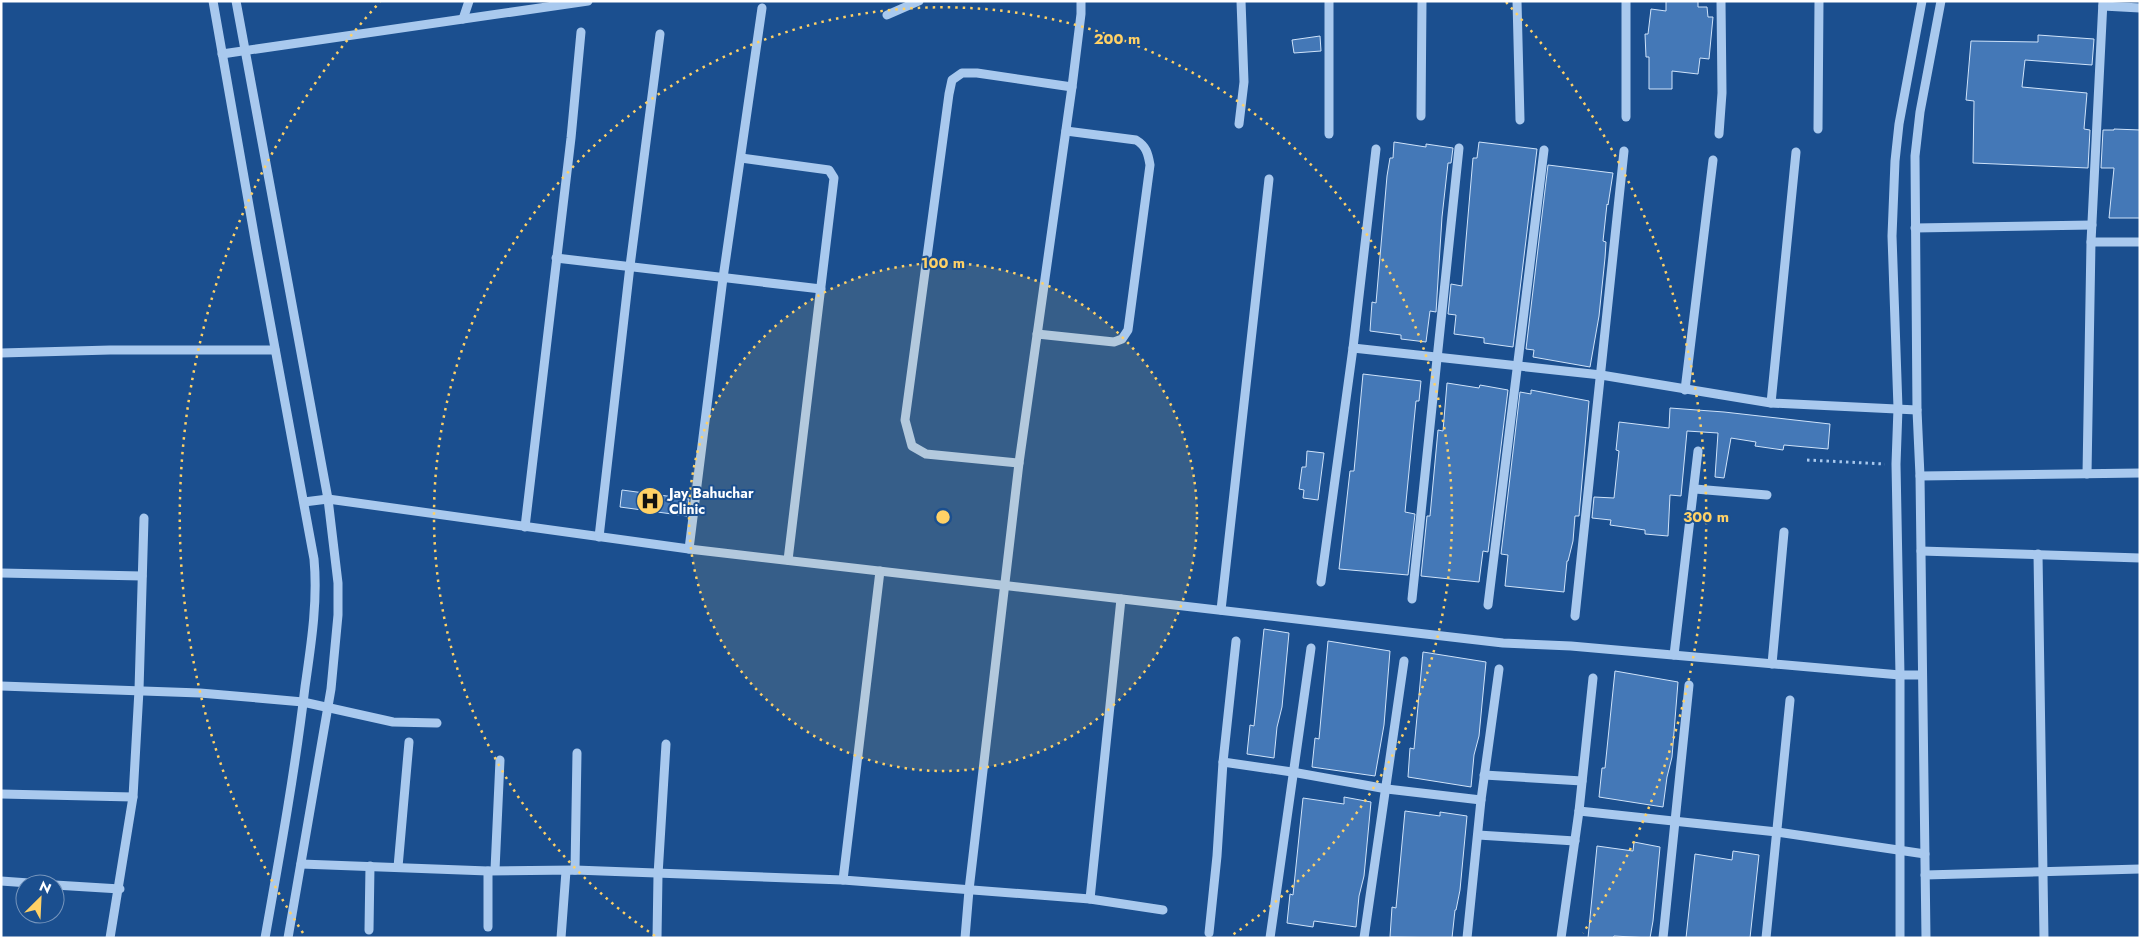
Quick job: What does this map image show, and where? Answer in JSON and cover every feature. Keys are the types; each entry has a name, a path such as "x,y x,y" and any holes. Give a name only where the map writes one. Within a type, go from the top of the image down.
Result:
{"street":[{"path":"213,1 316,577 312,638 295,769 265,938"},
{"path":"236,1 328,499 335,548 338,599 335,656 328,707 288,938"},
{"path":"463,20 469,1"},
{"path":"222,54 588,1"},
{"path":"887,15 919,1"},
{"path":"965,938 1019,463 1072,87 1081,14 1080,1"},
{"path":"1239,124 1244,82 1241,1"},
{"path":"1328,134 1330,1"},
{"path":"1422,1 1422,116"},
{"path":"1517,1 1520,120"},
{"path":"1626,1 1626,117"},
{"path":"1719,134 1722,93 1721,1"},
{"path":"1818,129 1820,1"},
{"path":"1900,938 1900,675 1896,464 1898,408 1892,236 1894,179 1899,124 1922,1"},
{"path":"1926,938 1920,476 1917,410 1915,156 1919,121 1942,1"},
{"path":"2087,474 2091,242 2103,4 2140,8"},
{"path":"689,549 723,278 762,8"},
{"path":"525,526 571,138 581,32"},
{"path":"599,537 630,266 660,34"},
{"path":"1019,463 926,454 912,446 906,428 905,420 949,94 952,80 962,73 977,72 1072,87"},
{"path":"1037,334 1114,342 1122,339 1128,330 1150,165 1148,154 1144,145 1136,140 1066,131"},
{"path":"1412,599 1460,148"},
{"path":"1321,582 1353,348 1376,149"},
{"path":"1488,605 1519,366 1544,150"},
{"path":"1575,616 1624,151"},
{"path":"1770,402 1796,152"},
{"path":"741,158 829,170 834,178 788,560"},
{"path":"1685,390 1713,160"},
{"path":"1221,610 1269,179"},
{"path":"1915,228 2092,225"},
{"path":"2091,242 2140,242"},
{"path":"556,258 821,289"},
{"path":"1353,348 1601,375 1685,390 1770,402 1917,410"},
{"path":"1,353 110,350 275,350"},
{"path":"1674,655 1698,451"},
{"path":"1920,476 2140,473"},
{"path":"1695,489 1767,495"},
{"path":"304,502 328,499 689,549 1502,643 1674,655 1900,675 1922,675"},
{"path":"110,938 120,889 133,797 139,690 144,518"},
{"path":"1772,664 1784,532"},
{"path":"1921,551 2140,558"},
{"path":"2038,554 2044,938"},
{"path":"843,880 880,571"},
{"path":"1,573 142,576"},
{"path":"1090,899 1121,599"},
{"path":"1209,933 1217,856 1223,762 1236,641"},
{"path":"1270,938 1311,648"},
{"path":"1364,938 1404,661"},
{"path":"1466,938 1484,775 1499,669"},
{"path":"1561,938 1579,811 1594,678"},
{"path":"1663,938 1689,685"},
{"path":"1,686 200,693 303,702 393,722 437,723"},
{"path":"1766,938 1790,700"},
{"path":"398,867 409,742"},
{"path":"657,938 658,875 666,744"},
{"path":"561,938 570,871 577,753"},
{"path":"488,927 500,760"},
{"path":"1223,762 1387,789 1481,800"},
{"path":"1484,775 1582,781"},
{"path":"1,794 133,797"},
{"path":"1579,811 1777,832 1924,854"},
{"path":"1478,835 1574,842"},
{"path":"301,864 843,880 1090,899 1163,910"},
{"path":"369,930 370,866"},
{"path":"1925,875 2140,869"},
{"path":"1,881 15,882"},
{"path":"65,886 120,889"}],"path":[{"path":"1807,460 1896,464"}],"building":[{"path":"1666,1 1698,1 1698,7 1707,7 1708,17 1713,17 1709,59 1700,58 1698,74 1672,71 1672,89 1649,89 1649,57 1646,57 1645,34 1648,34 1651,9 1666,11"},
{"path":"2038,35 2094,39 2092,65 2025,60 2022,87 2087,93 2084,129 2090,130 2088,168 1973,163 1974,101 1966,100 1971,41 2038,42"},
{"path":"1320,36 1321,51 1294,53 1292,40"},
{"path":"2103,130 2140,130 2140,218 2109,218 2114,168 2101,168"},
{"path":"1394,142 1426,147 1426,144 1453,148 1451,163 1448,163 1442,217 1436,312 1430,311 1426,342 1401,339 1401,335 1370,331 1372,302 1376,303 1387,176 1390,158 1393,158"},
{"path":"1479,142 1537,149 1513,347 1484,343 1484,338 1454,334 1456,315 1448,314 1451,284 1462,286 1473,158 1477,158"},
{"path":"1548,165 1613,173 1603,241 1606,242 1599,316 1590,367 1533,357 1534,350 1526,349"},
{"path":"1363,374 1421,381 1419,401 1416,401 1405,512 1415,514 1408,575 1339,569 1350,471 1354,471"},
{"path":"1447,383 1479,388 1480,385 1508,390 1488,552 1483,551 1479,582 1421,576 1427,516 1430,516 1438,430 1443,431"},
{"path":"1531,390 1589,401 1579,516 1575,516 1573,541 1567,561 1564,592 1505,586 1508,555 1501,554 1520,392 1531,394"},
{"path":"1670,408 1830,424 1828,449 1784,445 1783,450 1755,446 1756,442 1731,438 1724,478 1715,477 1718,433 1687,431 1681,496 1670,495 1668,536 1645,534 1645,530 1610,525 1611,520 1592,518 1594,497 1614,498 1619,451 1616,450 1619,422 1669,428"},
{"path":"1307,451 1324,453 1318,500 1303,498 1304,490 1299,489 1302,467 1306,467"},
{"path":"622,490 689,499 687,516 620,507"},
{"path":"1264,629 1289,633 1282,707 1277,727 1274,758 1247,754 1250,725 1254,726"},
{"path":"1328,641 1390,651 1384,725 1375,776 1312,767 1315,738 1319,739"},
{"path":"1423,652 1486,662 1479,736 1474,755 1471,787 1408,777 1410,748 1414,749"},
{"path":"1615,671 1678,682 1672,757 1663,807 1599,797 1602,768 1605,768"},
{"path":"1344,797 1371,802 1364,876 1359,896 1356,927 1314,921 1313,927 1287,923 1290,894 1293,895 1303,798 1344,804"},
{"path":"1405,811 1440,816 1440,812 1467,816 1460,890 1455,910 1452,938 1390,937 1392,907 1396,908"},
{"path":"1634,842 1660,847 1650,938 1614,936 1613,938 1588,938 1597,846 1633,851"},
{"path":"1733,851 1759,855 1750,938 1686,938 1695,854 1732,860"}],"place":[{"name":"Jay Bahuchar Clinic","path":"650,501"}]}
